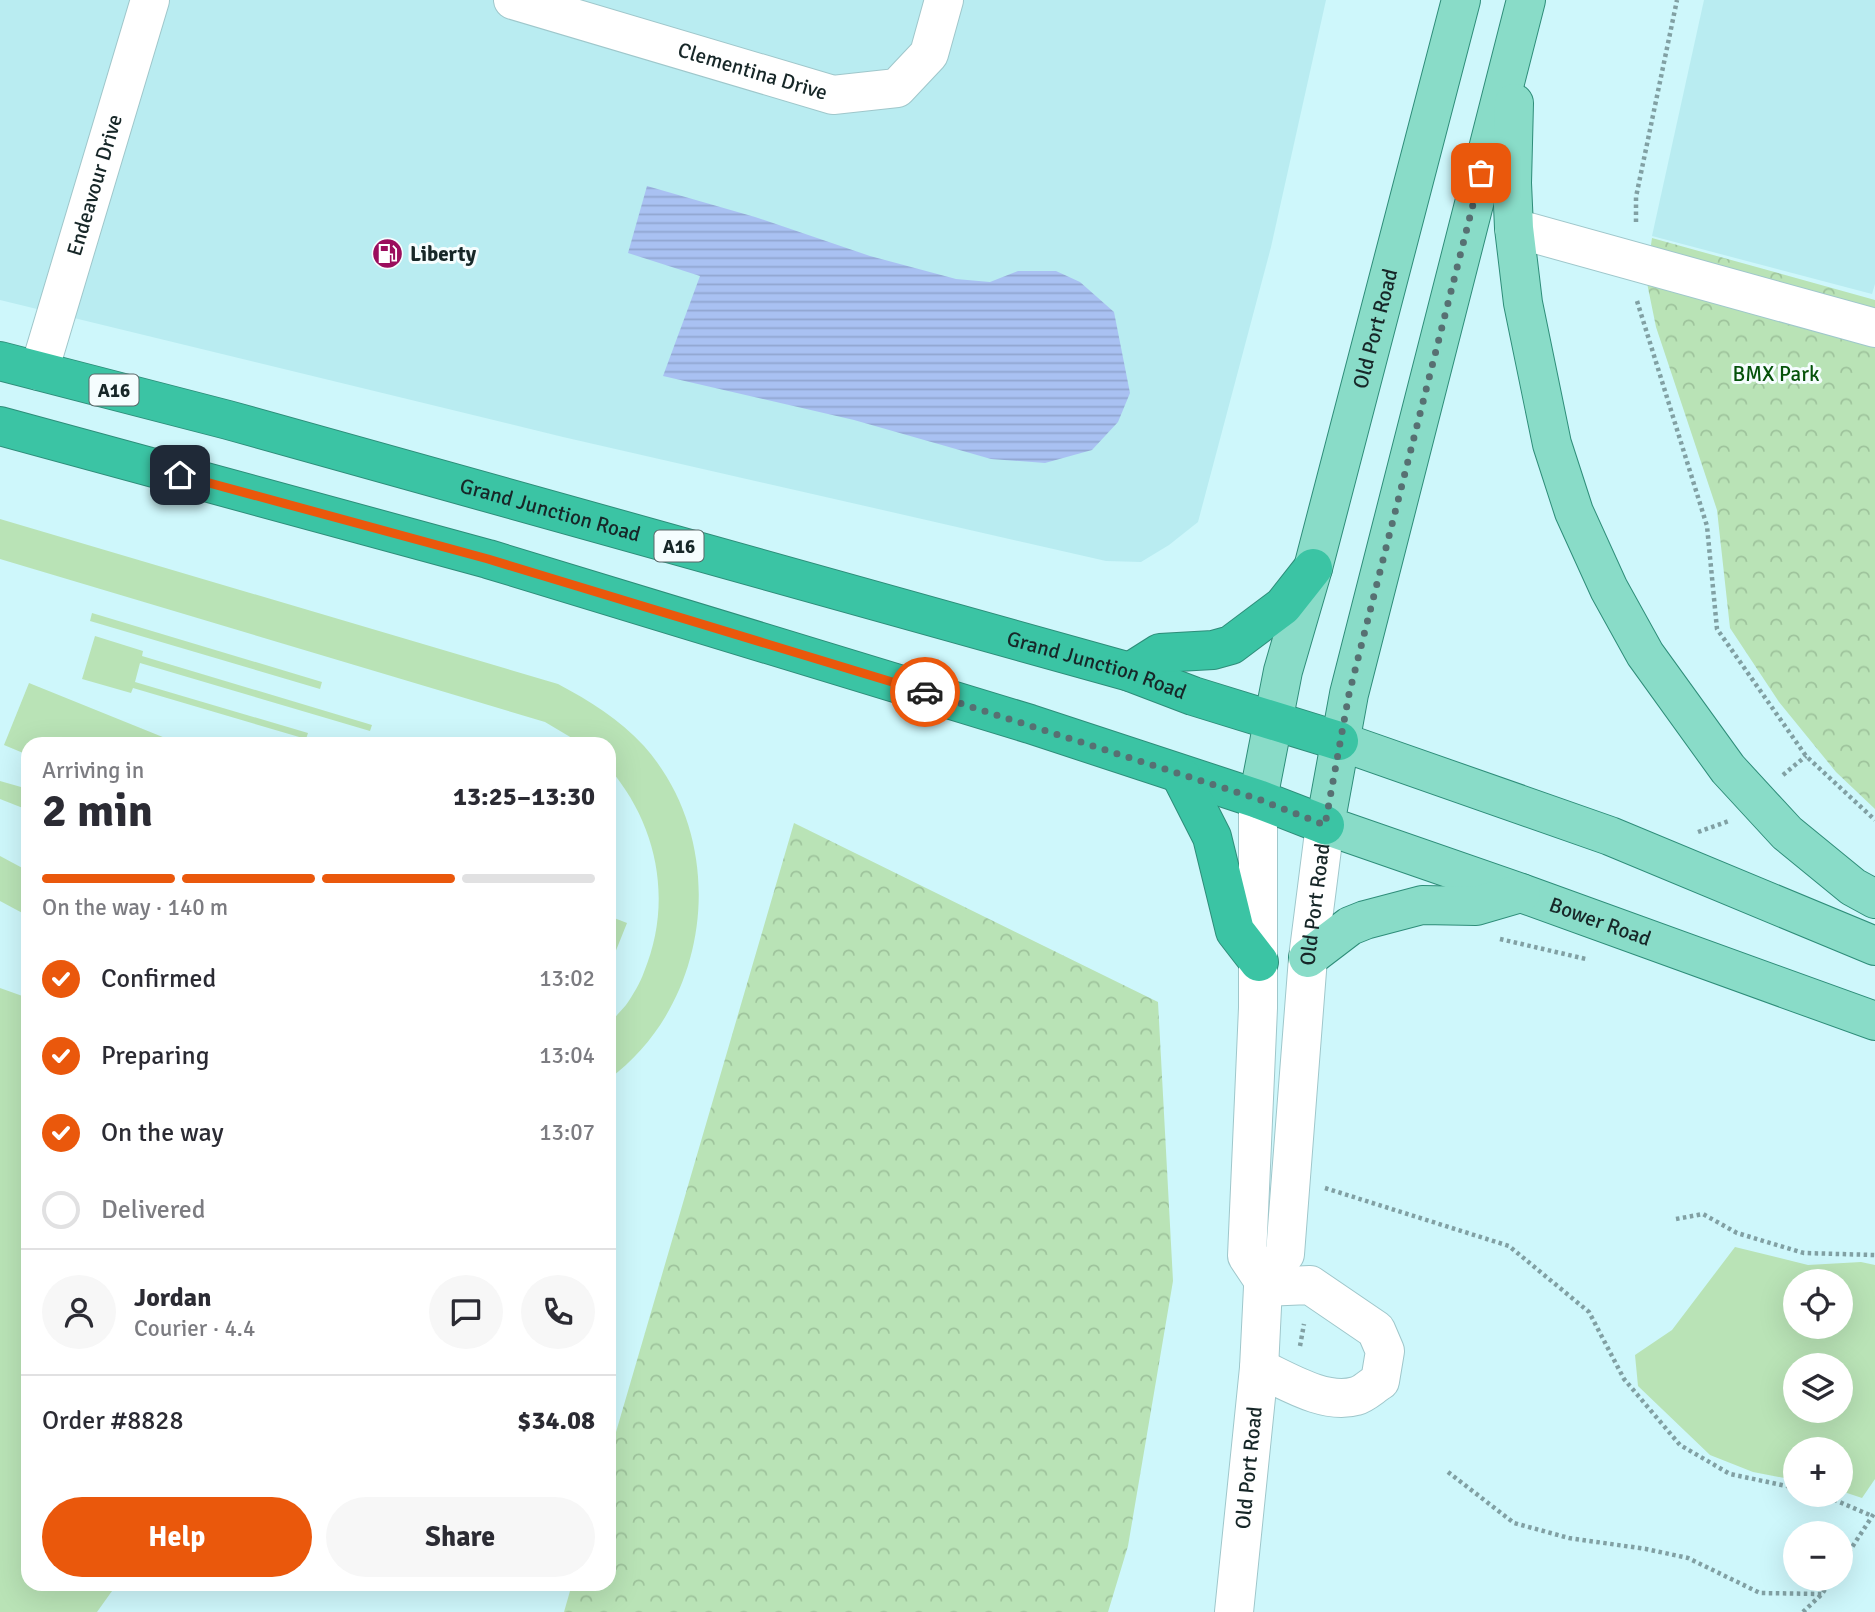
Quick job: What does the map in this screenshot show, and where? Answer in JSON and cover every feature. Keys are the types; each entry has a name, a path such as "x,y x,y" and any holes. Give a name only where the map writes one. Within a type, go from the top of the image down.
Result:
{"highway":[{"name":"Grand Junction Road","path":"0,361 228,420 1130,672 1339,741"},
{"path":"0,426 488,559 1030,724 1181,776 1258,799 1325,825"},
{"path":"1130,672 1160,653 1213,650 1231,645 1283,606 1313,568"},
{"path":"1181,776 1212,837 1235,931 1259,962"}],"main road":[{"name":"Old Port Road","path":"1258,799 1283,671 1313,568 1461,0"},
{"name":"Old Port Road","path":"1325,825 1339,741 1526,0"},
{"path":"1514,41 1514,228 1523,303 1552,444 1574,512 1609,589 1645,654 1728,769 1787,833 1853,887 1875,899"},
{"name":"A16","path":"1339,741 1609,836 1875,946"},
{"name":"Bower Road","path":"1325,825 1875,1021"},
{"path":"1308,958 1350,926 1365,920 1422,905 1476,906 1521,893"}],"street":[{"name":"Endeavour Drive","path":"39,371 150,0"},
{"name":"Clementina Drive","path":"513,0 833,95 897,88 929,54 943,0"},
{"path":"1514,228 1875,328"},
{"name":"Old Port Road","path":"1234,1612 1259,1368 1263,1283 1247,1256 1259,962 1258,799"},
{"name":"Old Port Road","path":"1263,1283 1285,1254 1308,958 1325,825"},
{"path":"1259,1368 1300,1387 1332,1397 1357,1396 1380,1381 1385,1351 1376,1330 1310,1285 1263,1283"}],"path":[{"path":"1677,0 1636,197 1637,307 1707,526 1717,629 1806,756 1875,820"},
{"path":"1781,776 1806,756"},
{"path":"1495,938 1587,960"},
{"path":"1319,1186 1509,1246 1589,1312 1624,1379 1680,1445 1730,1474 1783,1485"},
{"path":"1676,1219 1703,1214 1737,1233 1804,1253 1875,1255"},
{"path":"1300,1387 1300,1347 1310,1285"},
{"path":"1448,1472 1514,1523 1569,1538 1688,1558 1760,1593 1822,1594"},
{"path":"1853,1506 1874,1514 1853,1546"},
{"path":"1803,1612 1824,1591"}],"shaded area":[{"path":"0,0 1326,0 1271,247 1198,522 1169,545 1141,562 1106,561 563,437 0,300"},
{"path":"1704,0 1875,0 1875,284 1872,294 1652,236"},
{"path":"647,186 755,217 870,256 956,279 990,282 1018,271 1056,271 1080,282 1114,312 1130,393 1118,422 1092,450 1045,463 991,459 854,420 663,376 700,276 628,253"}],"green space":[{"name":"BMX Park","path":"1652,238 1875,300 1875,809 1836,772 1779,702 1730,628 1717,510 1656,327 1646,278"},
{"path":"0,519 558,684 625,727 644,746 671,785 689,828 698,874 697,920 688,966 670,1009 644,1047 616,1073 616,1017 634,993 644,972 658,919 659,892 649,839 639,814 616,777 616,737 570,737 545,722 0,559"},
{"path":"92,613 322,682 320,689 90,621"},
{"path":"95,636 143,651 142,656 372,725 370,731 140,663 135,682 308,733 307,737 133,688 131,693 82,679"},
{"path":"29,683 163,737 21,737 21,752 4,745"},
{"path":"0,781 21,787 21,807 0,799"},
{"path":"794,823 1158,1002 1173,1281 1128,1546 1108,1612 564,1612 570,1591 616,1591 616,1432"},
{"path":"0,856 21,867 21,912 0,901"},
{"path":"616,919 627,923 616,950"},
{"path":"0,988 21,996 21,1591 112,1591 97,1612 0,1612"},
{"path":"1735,1247 1808,1265 1861,1262 1875,1265 1875,1479 1862,1498 1853,1495 1853,1437 1783,1437 1783,1478 1753,1472 1710,1455 1638,1386 1635,1355 1672,1330"}],"way so far":[{"path":"925,692 1258,799 1325,825 1349,694 1481,173"}],"place":[{"name":"Liberty","path":"387,254"}],"route":[{"path":"180,475 488,559 925,692"}]}
